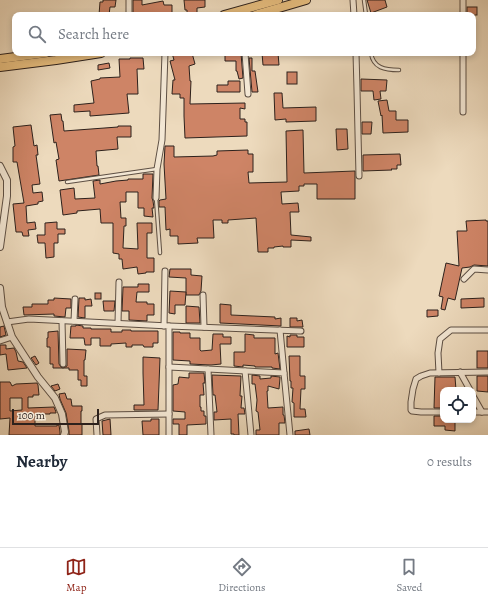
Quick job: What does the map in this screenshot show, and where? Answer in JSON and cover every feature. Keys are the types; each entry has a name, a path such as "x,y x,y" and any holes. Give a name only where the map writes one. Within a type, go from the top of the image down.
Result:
{"highway":[{"path":"233,12 261,2 278,0"},
{"path":"265,12 306,0"},
{"path":"0,59 23,56"},
{"path":"0,68 82,56"}],"street":[{"path":"129,0 129,12"},
{"path":"353,0 354,12"},
{"path":"463,12 464,0"},
{"path":"156,198 157,169 162,140 165,56"},
{"path":"245,56 248,94"},
{"path":"356,56 359,176"},
{"path":"463,56 463,112"},
{"path":"0,166 7,180 7,196 0,247"},
{"path":"464,279 474,269 488,270"},
{"path":"165,271 169,367 169,435"},
{"path":"118,324 119,282"},
{"path":"0,288 2,307 12,337 38,377 55,398 62,414 65,432 64,435"},
{"path":"203,295 204,327"},
{"path":"74,299 74,321"},
{"path":"7,322 28,319 300,331"},
{"path":"62,321 63,364"},
{"path":"280,330 290,435"},
{"path":"440,373 438,353 440,339 451,330 488,330"},
{"path":"0,341 12,337"},
{"path":"169,367 284,373"},
{"path":"208,369 211,435"},
{"path":"245,371 251,435"},
{"path":"460,372 468,387"},
{"path":"440,412 420,412 411,410 411,402 416,380 420,376 430,373 488,372"},
{"path":"476,401 482,412"},
{"path":"476,412 488,412"},
{"path":"97,435 96,419 106,415 169,414"}],"lane":[{"path":"364,0 366,12"},
{"path":"372,56 374,64 379,67 389,70 399,70"},
{"path":"67,182 157,169"},
{"path":"156,198 160,253"}],"building":[{"path":"103,0 116,0 115,7 110,7 109,12 99,12 100,2 103,2"},
{"path":"133,0 142,0 142,5 163,1 164,5 172,5 172,12 133,12"},
{"path":"184,0 205,0 205,7 197,8 197,12 187,12 187,10 185,10"},
{"path":"367,0 385,0 387,7 371,12"},
{"path":"467,7 477,7 477,15 476,12 467,12"},
{"path":"173,56 193,56 195,64 189,66 191,81 190,104 245,103 245,109 240,108 240,119 245,119 245,122 247,122 247,136 185,138 184,98 180,98 180,94 172,94 173,80 175,80 170,61 174,60"},
{"path":"225,56 241,56 243,78 239,79 236,71 236,61 225,61"},
{"path":"262,56 278,56 279,65 263,65"},
{"path":"143,58 144,69 137,69 138,94 127,94 129,113 90,116 90,111 74,112 74,105 94,103 91,81 100,78 120,77 119,59"},
{"path":"249,58 252,58 252,71 255,71 258,92 252,92"},
{"path":"109,63 110,68 98,70 98,65"},
{"path":"287,72 297,72 297,84 287,84"},
{"path":"361,79 387,80 386,91 380,91 381,99 374,100 373,91 361,91"},
{"path":"228,81 240,81 240,92 217,92 217,85 228,85"},
{"path":"274,93 282,93 283,108 316,107 316,121 286,122 286,119 275,120"},
{"path":"387,100 389,111 396,111 396,120 408,120 408,132 383,133 382,115 381,116 378,101"},
{"path":"61,114 64,131 131,126 131,137 117,137 118,149 96,151 99,175 59,181 56,160 59,159 56,142 54,143 50,115"},
{"path":"362,122 372,122 371,134 362,134"},
{"path":"31,125 34,146 37,145 38,155 36,155 40,184 32,185 33,193 42,192 43,201 38,202 38,204 26,206 27,223 35,222 36,229 28,230 29,236 23,236 22,232 16,232 13,204 24,203 17,162 13,162 13,147 15,146 13,127"},
{"path":"336,129 347,129 348,149 337,150"},
{"path":"303,130 304,173 355,171 355,199 317,199 317,184 304,184 304,186 299,186 299,191 281,192 282,204 298,203 299,212 290,212 291,235 311,237 311,241 291,240 291,247 274,247 268,248 268,252 258,252 256,218 228,220 228,223 222,223 222,220 213,220 214,238 197,238 198,243 178,244 178,236 170,236 170,229 166,230 165,207 159,207 159,201 166,199 164,164 165,146 174,146 174,157 213,156 217,155 217,151 248,150 248,154 253,154 253,172 248,172 249,183 287,182 286,131"},
{"path":"400,154 401,165 397,165 397,169 363,171 363,155"},
{"path":"143,174 153,174 153,217 144,216 144,208 138,208 138,192 126,192 126,202 120,202 121,218 126,218 123,248 138,249 137,223 152,223 152,233 147,233 147,258 154,258 154,272 138,274 137,267 123,269 122,259 119,259 119,254 113,253 113,223 101,223 100,209 77,211 77,213 63,215 60,190 74,188 75,199 95,198 93,181 100,180 100,184 128,179 143,179"},
{"path":"466,221 488,221 488,266 474,265 462,268 455,300 448,298 445,310 441,309 443,297 439,296 446,263 459,266 457,231 467,231"},
{"path":"57,222 57,229 65,229 65,234 58,234 58,243 54,243 54,257 46,258 45,243 38,243 37,235 45,235 45,223"},
{"path":"170,269 191,269 191,275 202,276 201,291 199,295 186,295 186,278 169,277"},
{"path":"138,284 149,284 149,292 137,292 136,302 147,302 147,304 154,304 154,315 147,315 147,321 129,320 129,311 122,311 123,287 138,287"},
{"path":"170,291 186,292 185,305 175,305 175,314 169,313"},
{"path":"95,293 101,293 101,299 95,299"},
{"path":"54,298 71,299 71,308 66,308 65,317 54,316 54,314 24,315 23,307 32,307 32,304 48,304 48,300 54,300"},
{"path":"79,298 85,298 85,300 91,299 92,306 85,306 85,318 78,317"},
{"path":"484,298 484,307 461,308 461,299"},
{"path":"103,301 115,301 114,311 104,311"},
{"path":"220,304 231,305 231,315 275,317 275,319 281,318 281,326 220,323"},
{"path":"186,306 199,307 200,323 186,323"},
{"path":"427,310 438,310 438,316 427,317"},
{"path":"290,318 297,318 297,321 302,320 303,327 290,327"},
{"path":"76,325 91,329 111,329 111,332 122,332 122,330 158,331 158,343 153,343 153,347 132,345 132,347 126,347 126,343 111,344 111,346 100,346 100,338 91,338 91,345 85,345 84,338 70,338 71,326"},
{"path":"4,326 6,335 0,337 0,327"},
{"path":"58,331 59,364 63,368 53,368 53,364 50,364 50,347 47,347 47,338 48,332"},
{"path":"173,332 190,333 190,338 200,338 201,351 212,350 213,334 223,334 223,337 231,337 231,344 220,344 221,364 190,364 190,361 173,360"},
{"path":"245,334 254,335 254,338 275,338 275,354 278,353 280,369 243,365 243,367 234,366 234,352 245,352"},
{"path":"290,335 304,337 304,347 287,347 287,336 290,337"},
{"path":"0,345 6,345 6,349 14,348 18,361 23,362 27,368 8,370 6,354 0,355"},
{"path":"67,349 86,350 84,360 84,376 87,376 87,386 81,386 81,380 78,380 78,370 63,368 67,366"},
{"path":"477,351 488,351 488,368 477,368"},
{"path":"35,356 39,363 36,365 31,358"},
{"path":"289,356 300,356 300,376 305,376 305,389 301,389 300,409 305,409 306,417 294,417 294,403 292,402 293,388 291,388 290,381"},
{"path":"143,357 160,358 158,410 134,410 134,405 144,405"},
{"path":"189,373 204,373 204,395 200,395 200,407 201,411 204,411 204,416 206,416 206,424 187,425 187,435 179,435 179,424 173,424 173,419 185,419 185,412 173,411 173,385 178,384 179,377 189,378"},
{"path":"212,375 241,376 241,408 244,408 245,414 238,414 239,435 231,434 231,419 214,420 214,412 217,412 215,395 213,395"},
{"path":"252,375 260,376 260,379 271,378 271,376 280,377 279,389 268,386 267,391 268,408 283,407 285,423 279,423 279,435 256,435 256,430 260,430 258,412 256,411 257,400 255,384 252,384"},
{"path":"477,376 488,376 488,392 477,391"},
{"path":"435,377 455,377 456,387 440,387 440,408 434,408"},
{"path":"0,382 10,382 12,386 16,384 37,383 39,395 28,397 28,408 54,407 56,413 36,414 35,426 59,425 60,435 9,435 10,418 0,419","holes":["10,398 22,398 22,410 10,411"]},
{"path":"58,384 60,389 55,391 51,386"},
{"path":"65,393 67,399 71,399 72,406 82,406 82,435 69,435 66,413 59,394"},
{"path":"434,416 440,416 440,423 455,423 455,431 445,430 445,426 434,426"},
{"path":"110,419 111,435 103,435 102,421"},
{"path":"151,419 159,419 159,435 143,435 142,421 151,421"},
{"path":"309,429 310,435 295,435 295,431"}]}
